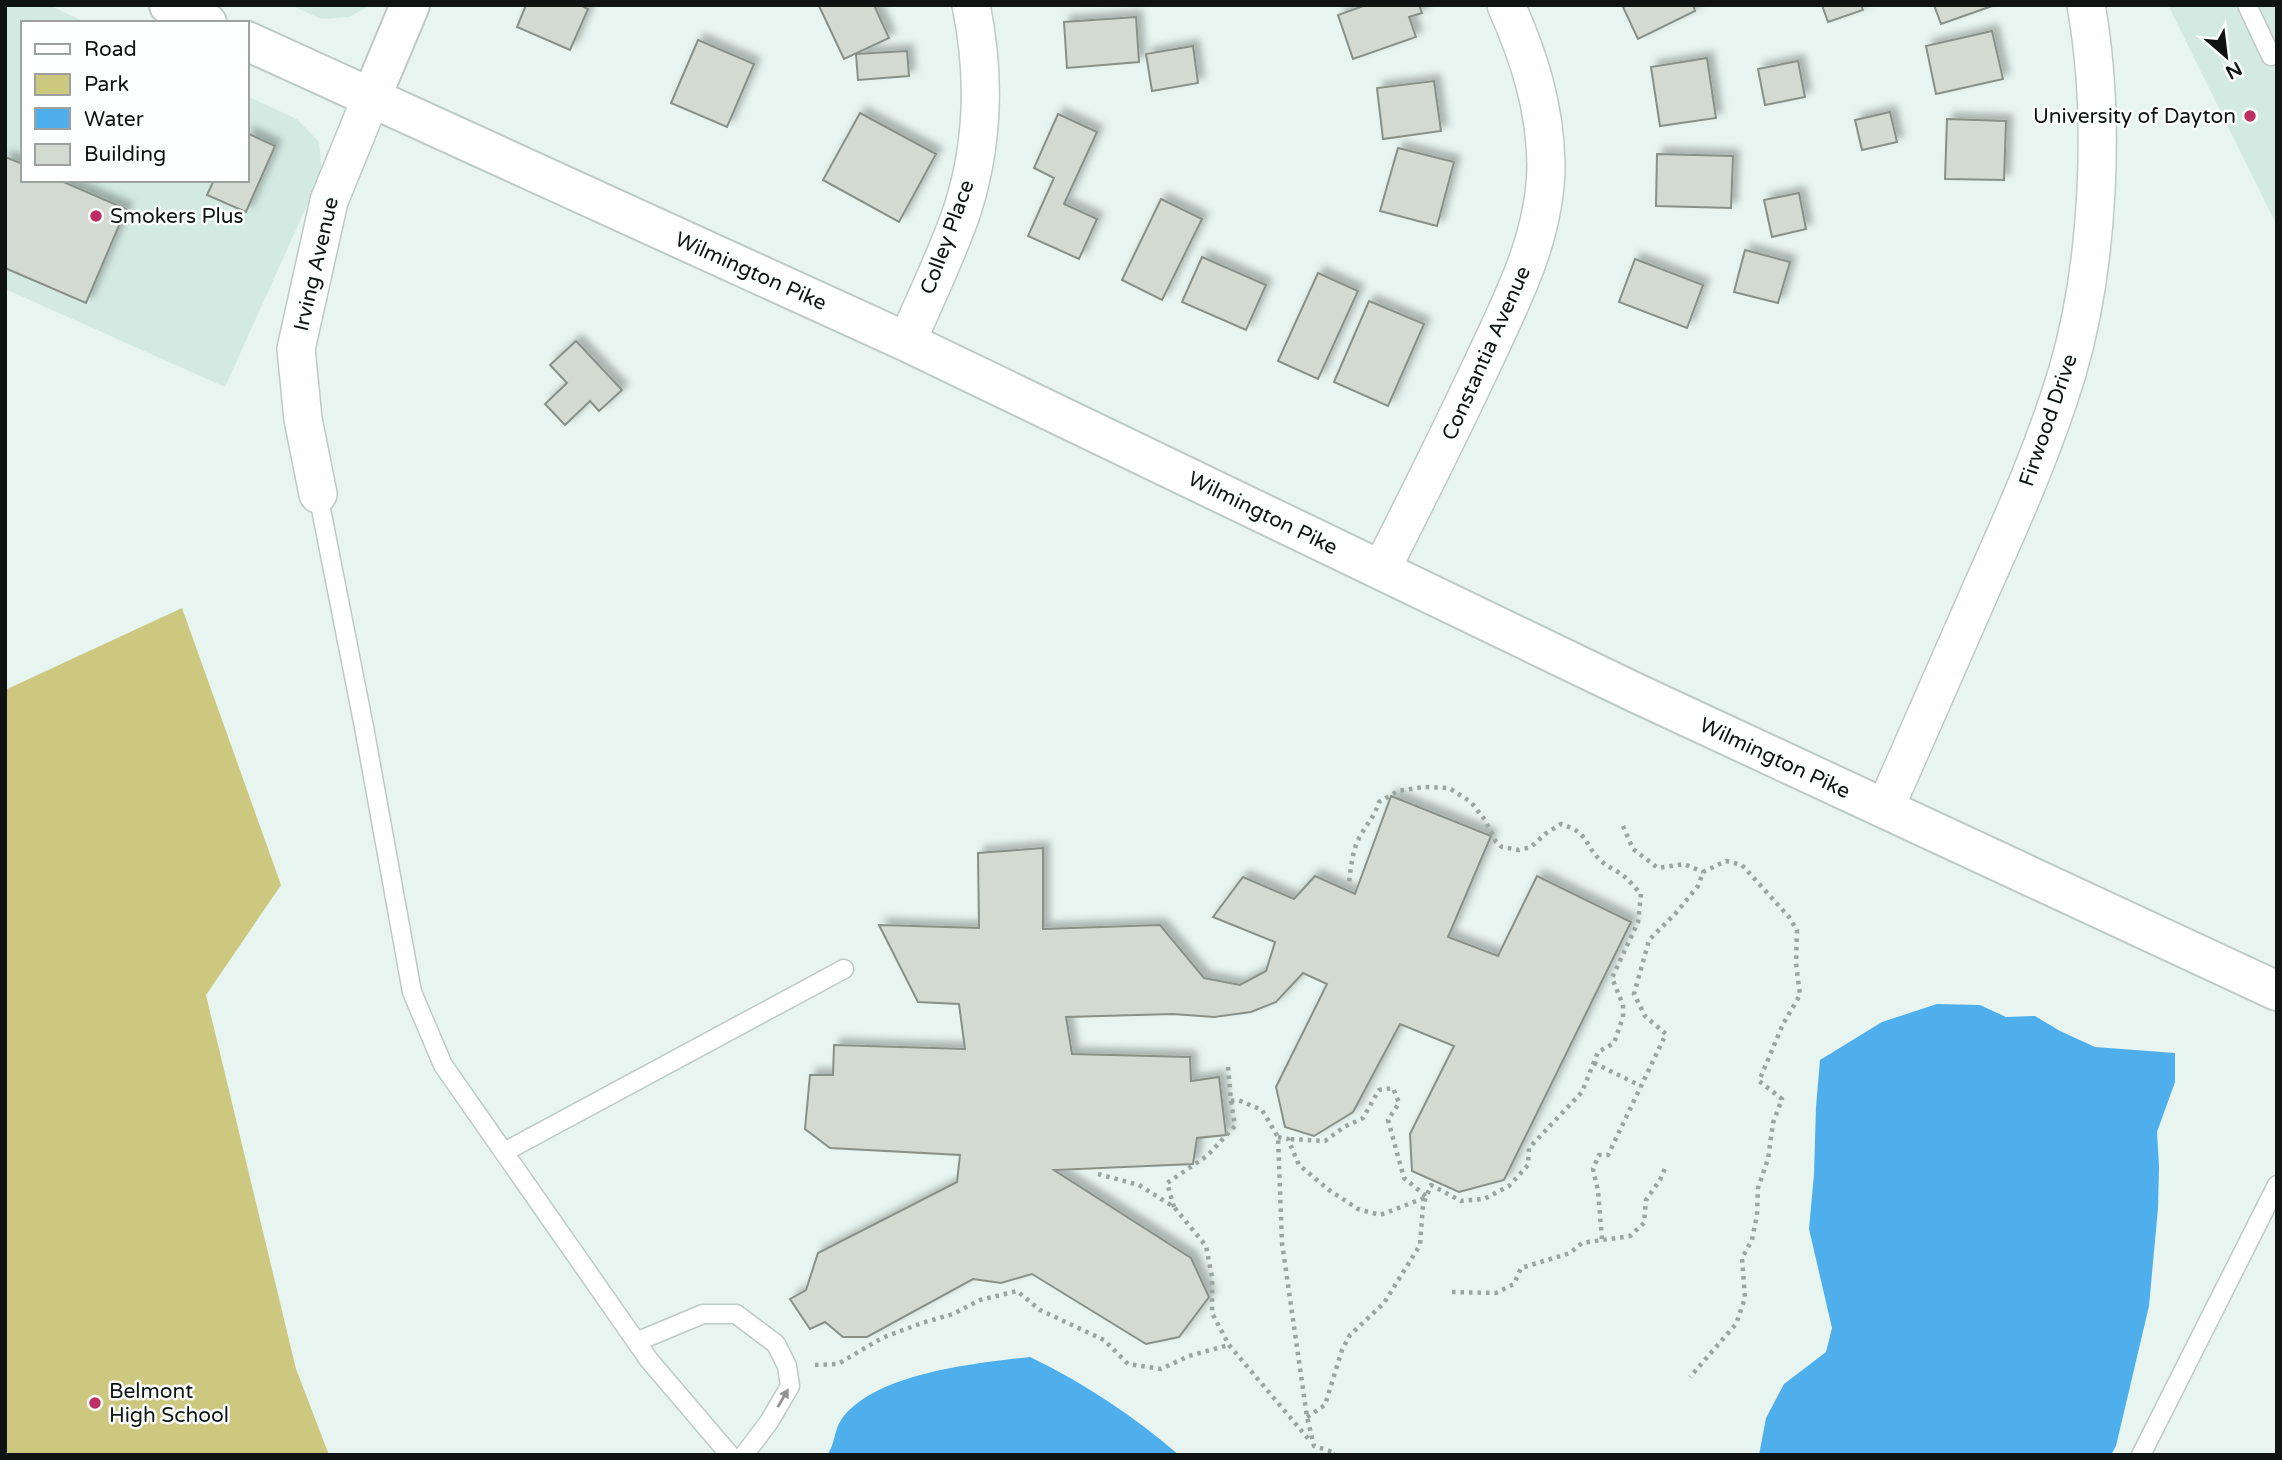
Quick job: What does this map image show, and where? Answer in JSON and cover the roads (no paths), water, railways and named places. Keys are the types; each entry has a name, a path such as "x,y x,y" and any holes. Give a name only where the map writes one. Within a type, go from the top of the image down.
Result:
{"main road":[{"path":"169,5 203,21"},
{"name":"Irving Avenue","path":"371,98 410,5"},
{"name":"Wilmington Pike","path":"248,41 907,342 1636,693 2277,991"}],"street":[{"name":"Colley Place","path":"907,342 963,208 978,144 981,77 979,44 971,5"},
{"name":"Constantia Avenue","path":"1381,570 1442,450 1522,279 1541,216 1546,164 1541,107 1525,48 1506,5"},
{"name":"Firwood Drive","path":"1885,808 2032,474 2074,346 2089,262 2097,176 2095,90 2086,5"},
{"name":"Irving Avenue","path":"317,494 303,419 296,349 329,201 371,98"}],"lane":[{"path":"2247,5 2271,56"},
{"path":"317,494 364,727 412,992 443,1065 636,1342 730,1455"},
{"path":"504,1152 844,968"},
{"path":"2141,1455 2277,1185"},
{"path":"636,1342 703,1314 736,1314 776,1344 787,1366 790,1386 769,1422 744,1455"}],"water":[{"path":"1937,1004 1980,1005 2006,1017 2035,1016 2095,1047 2175,1053 2175,1082 2157,1132 2158,1208 2149,1306 2116,1446 2111,1455 1759,1455 1766,1418 1784,1384 1826,1352 1832,1328 1809,1229 1820,1060 1882,1022"},
{"path":"1030,1357 1108,1401 1179,1455 827,1455 841,1420 856,1404 877,1391 928,1373"}],"place":[{"name":"University of Dayton","path":"2250,116"},
{"name":"Smokers Plus","path":"96,216"},
{"name":"Belmont High School","path":"95,1403"}]}
